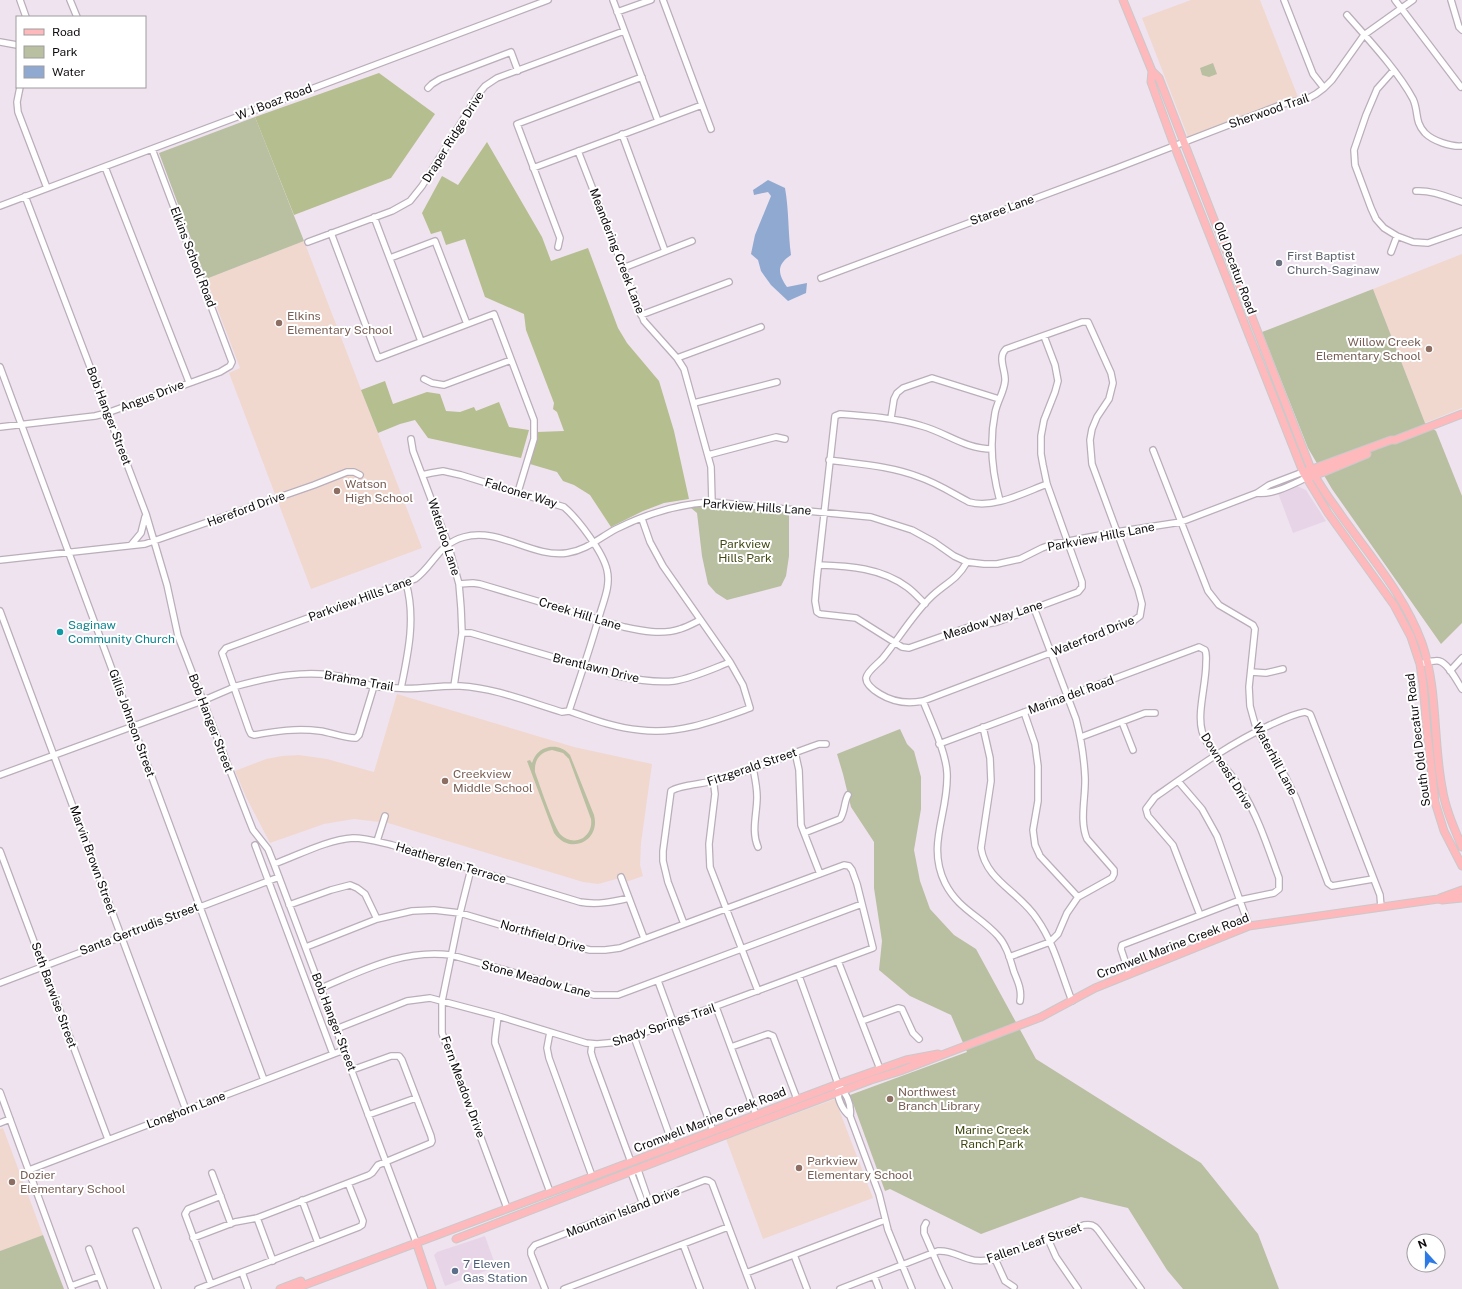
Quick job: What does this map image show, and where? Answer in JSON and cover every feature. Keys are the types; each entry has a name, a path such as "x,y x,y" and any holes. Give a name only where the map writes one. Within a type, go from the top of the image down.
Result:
{"main road":[{"name":"Old Decatur Road","path":"1124,0 1152,71 1159,78 1312,472"},
{"name":"Old Decatur Road","path":"1152,71 1151,82 1174,145 1304,475"},
{"path":"1197,201 1206,198"},
{"path":"1304,475 1391,440 1395,440 1462,414"},
{"path":"1312,472 1332,469 1392,443 1395,440"},
{"path":"1324,492 1324,479 1332,469"},
{"name":"South Old Decatur Road","path":"1312,472 1324,492 1410,614 1422,644 1424,664 1434,713 1442,787 1448,810 1462,847"},
{"name":"South Old Decatur Road","path":"1304,475 1325,508 1394,605 1424,664 1423,684 1433,788 1437,811 1444,831 1462,866"},
{"path":"1361,559 1369,554"},
{"path":"1433,788 1442,787"},
{"name":"Cromwell Marine Creek Road","path":"1438,899 1462,890"},
{"name":"Cromwell Marine Creek Road","path":"456,1239 759,1122 871,1080 900,1071 1038,1018 1095,988 1250,926 1438,899 1462,898"},
{"name":"Cromwell Marine Creek Road","path":"294,1289 479,1218 838,1084 906,1060 954,1050"},
{"path":"756,1114 759,1122"},
{"path":"631,1162 634,1170"},
{"name":"Cromwell Marine Creek Road","path":"479,1218 524,1212"},
{"path":"416,1242 432,1289"},
{"name":"Cromwell Marine Creek Road","path":"280,1289 398,1244 416,1242"}],"street":[{"path":"20,0 26,16"},
{"path":"70,0 77,16"},
{"name":"W J Boaz Road","path":"0,206 548,0"},
{"path":"613,0 658,121"},
{"path":"617,12 651,0"},
{"path":"663,0 711,129"},
{"path":"1284,0 1313,74 1324,88"},
{"path":"1395,0 1461,86"},
{"name":"Sherwood Trail","path":"1184,142 1283,104 1307,99 1316,94 1332,80 1364,35 1414,0"},
{"path":"1451,0 1459,27 1462,30"},
{"path":"1347,15 1393,71 1414,101 1418,124 1427,134 1451,145 1462,146"},
{"name":"Draper Ridge Drive","path":"308,242 397,208 410,201 422,186 485,86 494,80 624,31"},
{"path":"0,42 16,45"},
{"path":"428,88 440,79 511,52 518,71"},
{"path":"1393,71 1377,89 1366,115 1353,155 1356,170 1376,219 1384,228 1397,236 1413,242 1428,243 1462,231"},
{"path":"558,247 560,238 517,124 642,78"},
{"path":"20,88 17,102 18,112 47,188"},
{"path":"533,168 702,105"},
{"path":"622,134 665,251"},
{"name":"Staree Lane","path":"821,278 1184,142"},
{"name":"Elkins School Road","path":"152,149 230,355 232,362 230,366"},
{"name":"Meandering Creek Lane","path":"578,151 641,315 646,325 677,358 684,369 708,455 712,474 712,502"},
{"path":"105,166 189,382"},
{"path":"1416,192 1423,191 1436,193 1462,202"},
{"name":"Bob Hanger Street","path":"25,196 146,514 168,585 178,636 248,820 253,830 268,849 274,864 416,1242"},
{"path":"374,217 422,341"},
{"path":"331,233 378,358 494,314 534,420 534,439 518,492"},
{"path":"1391,252 1397,236"},
{"path":"390,258 435,241 467,324"},
{"path":"623,268 692,241"},
{"path":"641,315 729,282"},
{"name":"Waterford Drive","path":"894,643 867,674 866,679 868,684 871,688 887,698 905,702 923,701 1132,622 1140,616 1141,599 1094,469 1090,450 1092,429 1097,417 1109,399 1113,383 1111,373 1090,323 1086,321 1044,336"},
{"path":"677,358 761,327"},
{"path":"1000,501 994,473 992,449 995,412 1005,382 1001,357 1003,352 1006,350 1044,336"},
{"name":"Meadow Way Lane","path":"819,565 815,601 817,612 820,614 856,618 894,643 902,647 909,648 955,631 997,622 1078,592 1082,587 1082,582 1047,484 1041,454 1041,436 1044,420 1058,381 1055,365 1044,336"},
{"path":"424,379 432,383 444,385 512,360"},
{"name":"Angus Drive","path":"0,427 95,416 108,413 189,382 220,372 230,366"},
{"name":"Gillis Johnson Street","path":"0,367 264,1080"},
{"path":"891,418 894,399 897,393 903,388 932,378 999,399"},
{"path":"694,403 777,382"},
{"path":"925,604 909,588 898,580 884,574 863,568 819,565 834,418 836,415 840,414 891,418 936,430 967,445 992,449"},
{"path":"708,455 776,437 785,439"},
{"name":"Waterloo Lane","path":"412,439 413,451 448,544 459,584 462,608 462,633 454,686"},
{"name":"Waterhill Lane","path":"1153,450 1206,586 1213,599 1219,605 1253,625 1255,628 1249,687 1250,706 1257,731 1285,776 1296,798 1329,885 1332,886 1373,879"},
{"path":"829,460 880,466 914,475 928,480 968,502 974,503 984,504 1000,501 1047,484"},
{"name":"Falconer Way","path":"422,475 443,471 518,492 564,507 576,519 594,543 605,563 608,581 584,666 569,711"},
{"name":"Hereford Drive","path":"0,560 155,541 314,485 346,472 354,472 360,475"},
{"name":"Parkview Hills Lane","path":"374,686 359,735 356,738 352,739 331,733 301,729 289,729 254,735 251,734 233,687 222,656 223,651 226,648 406,583 422,574 438,553 448,544 460,538 474,534 490,536 548,553 565,553 579,551 614,530 668,509 691,504 712,502 872,517 900,525 924,536 954,556 967,562 984,564 1009,562 1020,559 1042,548 1068,541 1181,522 1257,493 1264,494 1271,492 1304,475"},
{"path":"131,545 141,533 146,514"},
{"path":"642,519 650,542 663,566 730,662"},
{"path":"894,643 910,621 932,596 956,578 967,562"},
{"path":"401,688 409,651 410,637 410,602 406,583"},
{"name":"Creek Hill Lane","path":"459,584 480,584 642,631 663,632 680,629 700,620"},
{"path":"1009,958 1050,942 1058,934 1067,913 1078,897 1112,878 1114,874 1114,870 1087,839 1085,834 1083,822 1085,778 1081,737 1068,696 1034,608"},
{"name":"Marvin Brown Street","path":"0,611 186,1110"},
{"name":"Brentlawn Drive","path":"462,633 471,633 618,676 657,682 675,681 730,662"},
{"name":"Marina del Road","path":"939,744 1199,647 1203,648"},
{"name":"Downeast Drive","path":"1203,648 1206,654 1206,673 1200,724 1204,738 1241,788 1253,812 1279,878 1278,891 1240,900"},
{"path":"1450,671 1462,658"},
{"name":"Brahma Trail","path":"0,775 202,700 233,687 276,676 297,674 319,674 343,677 374,686 414,689 454,686 480,688 562,712 569,711 615,726 640,730 660,731 686,728 709,723 750,708 743,685 730,662"},
{"name":"South Old Decatur Road","path":"1424,664 1440,662 1446,666 1462,688"},
{"path":"1251,672 1266,673 1283,669"},
{"path":"923,701 946,765 946,799 937,841 940,869 945,882 953,895 970,913 999,937 1007,949 1022,993 1020,1001"},
{"path":"1024,712 1035,744 1038,766 1038,801 1033,830 1035,845 1040,856 1078,897"},
{"path":"1200,915 1173,845 1148,816 1146,809 1155,797 1216,754 1257,731 1282,720 1307,712 1311,716 1380,895 1382,907"},
{"path":"1081,737 1145,713 1155,713"},
{"path":"1122,722 1133,750"},
{"path":"983,727 990,758 992,781 981,848 985,864 992,873 1030,908 1050,942 1072,1001"},
{"name":"Fitzgerald Street","path":"684,924 668,882 663,851 670,793 672,790 675,788 712,782 819,744 826,744"},
{"path":"795,752 799,770 801,825 820,874"},
{"path":"753,768 757,796 754,832 758,847"},
{"path":"1178,781 1202,809 1217,836 1250,926"},
{"path":"712,782 715,794 709,844 712,871 758,991"},
{"path":"804,833 840,818 844,813 848,794"},
{"path":"377,841 385,816"},
{"name":"Heatherglen Terrace","path":"274,864 322,846 353,838 377,841 592,904 610,903 629,898"},
{"name":"Bob Hanger Street","path":"255,845 332,1054"},
{"name":"Seth Barwise Street","path":"0,851 108,1140"},
{"name":"Northfield Drive","path":"306,947 376,919 412,911 434,910 460,913 590,950 620,948 844,865 849,866 852,870 862,904"},
{"name":"Fern Meadow Drive","path":"471,869 460,913 442,1001 442,1033 507,1208"},
{"name":"Santa Gertrudis Street","path":"0,983 279,877"},
{"path":"621,877 644,938"},
{"path":"289,905 350,885 365,894 376,919"},
{"path":"1130,973 1121,949 1122,945 1240,900"},
{"name":"Shady Springs Trail","path":"336,1029 407,1001 430,998 498,1016 592,1044 609,1044 634,1037 873,948 862,904"},
{"name":"Stone Meadow Lane","path":"321,988 366,969 400,958 436,953 451,955 594,995 618,995 862,904"},
{"path":"838,961 880,1069"},
{"path":"799,976 838,1084 845,1091 852,1109 850,1116"},
{"path":"658,981 713,1131"},
{"path":"716,1007 756,1114"},
{"path":"862,1021 898,1008 902,1009 913,1032 919,1039"},
{"path":"498,1016 495,1043 550,1192"},
{"path":"550,1032 547,1048 549,1058 592,1176"},
{"path":"731,1047 768,1034 774,1036 797,1099"},
{"path":"634,1037 673,1145"},
{"path":"592,1044 591,1052 593,1060 631,1162"},
{"name":"Longhorn Lane","path":"29,1170 344,1050"},
{"path":"193,1238 231,1224 256,1218 348,1183 370,1174 378,1165 385,1161 429,1145 432,1141 431,1136 402,1060 399,1056 391,1056 352,1070"},
{"path":"838,1084 837,1093 844,1112 850,1116 879,1194 885,1220 912,1289"},
{"path":"0,1092 72,1288 99,1276"},
{"path":"368,1115 416,1098"},
{"path":"0,1122 10,1119"},
{"path":"643,1204 632,1175 634,1170 638,1173 649,1202"},
{"path":"212,1173 231,1224"},
{"name":"Mountain Island Drive","path":"545,1289 531,1254 531,1250 535,1245 705,1180 712,1183 728,1227"},
{"path":"198,1289 360,1227 363,1221 348,1183"},
{"path":"211,1284 185,1216 186,1211 221,1196"},
{"path":"302,1200 318,1243"},
{"path":"256,1218 273,1261"},
{"path":"746,1273 885,1220"},
{"path":"926,1223 924,1233 949,1289"},
{"name":"Fallen Leaf Street","path":"840,1289 933,1253 950,1251 968,1259 984,1261 994,1259 1084,1225 1093,1225 1141,1289"},
{"path":"564,1289 728,1227 752,1289"},
{"path":"136,1231 158,1289"},
{"path":"1048,1239 1056,1257 1078,1289"},
{"path":"682,1244 700,1289"},
{"path":"89,1249 104,1289"},
{"path":"794,1254 807,1289"},
{"path":"994,1259 1005,1281 1014,1287"},
{"path":"242,1272 248,1289"},
{"path":"874,1276 879,1289"}],"shaded area":[{"path":"1191,0 1260,0 1298,97 1188,137 1142,18"},
{"path":"304,241 422,548 311,589 229,373 240,368 206,279"},
{"name":"Willow Creek Elementary School","path":"1462,254 1462,408 1425,423 1373,289"},
{"path":"1297,486 1306,490 1326,521 1293,533 1278,493"},
{"name":"Creekview Middle School","path":"397,694 574,747 652,764 641,843 640,865 643,876 626,882 624,877 598,884 583,882 388,823 354,819 324,824 270,843 246,797 235,771 266,759 299,755 327,759 374,772"},
{"name":"Parkview Elementary School","path":"835,1099 873,1198 763,1239 726,1139"},
{"name":"Dozier Elementary School","path":"3,1128 43,1235 0,1251 0,1129"},
{"path":"485,1236 496,1267 445,1286 434,1255 437,1252"}],"green space":[{"path":"1213,63 1217,74 1209,77 1202,75 1200,68"},
{"path":"379,73 435,114 391,178 294,215 255,117"},
{"path":"255,117 304,241 206,279 159,153"},
{"path":"487,142 542,237 551,261 588,248 618,328 627,343 659,381 674,431 689,499 664,503 643,511 611,527 590,495 574,485 563,481 557,472 530,464 537,432 564,431 557,412 553,409 554,403 526,330 524,314 485,297 465,239 446,245 441,231 431,234 422,213 442,176 458,185"},
{"path":"1373,289 1425,423 1436,431 1462,496 1462,623 1441,644 1332,489 1308,448 1262,332"},
{"path":"385,381 393,404 427,392 440,394 446,411 460,412 474,407 476,411 499,402 509,427 529,430 521,458 428,438 415,420 378,433 361,390"},
{"name":"Parkview Hills Park","path":"704,505 789,512 789,556 786,576 781,586 727,600 716,593 708,584 702,556 697,513 691,508 693,506"},
{"name":"Marine Creek Ranch Park","path":"900,729 907,744 914,751 921,777 921,809 914,850 920,881 930,909 954,935 976,949 1036,1059 1201,1163 1258,1234 1279,1289 1183,1289 1167,1270 1128,1208 1081,1197 981,1234 890,1189 885,1191 850,1095 967,1052 951,1015 910,996 879,970 882,941 874,888 874,842 851,807 837,754"},
{"path":"549,747 558,747 570,755 594,815 595,824 593,832 589,838 583,842 568,844 554,833 527,761 530,760 532,763 538,752","holes":["552,750 563,753 569,759 591,819 591,827 589,832 583,838 577,840 566,839 558,831 535,772 537,760 541,755"]},
{"path":"43,1235 64,1289 0,1289 0,1251"}],"water":[{"path":"768,180 785,188 791,255 783,262 780,274 787,287 807,283 806,293 788,301 771,285 761,271 758,260 751,254 755,235 771,196 768,192 754,195 753,190"}],"place":[{"name":"First Baptist Church-Saginaw","path":"1279,263"},
{"name":"Elkins Elementary School","path":"279,323"},
{"name":"Willow Creek Elementary School","path":"1429,349"},
{"name":"Watson High School","path":"337,491"},
{"name":"Saginaw Community Church","path":"60,632"},
{"name":"Creekview Middle School","path":"445,781"},
{"name":"Northwest Branch Library","path":"890,1099"},
{"name":"Parkview Elementary School","path":"799,1168"},
{"name":"Dozier Elementary School","path":"12,1182"},
{"name":"7 Eleven Gas Station","path":"455,1271"}]}
